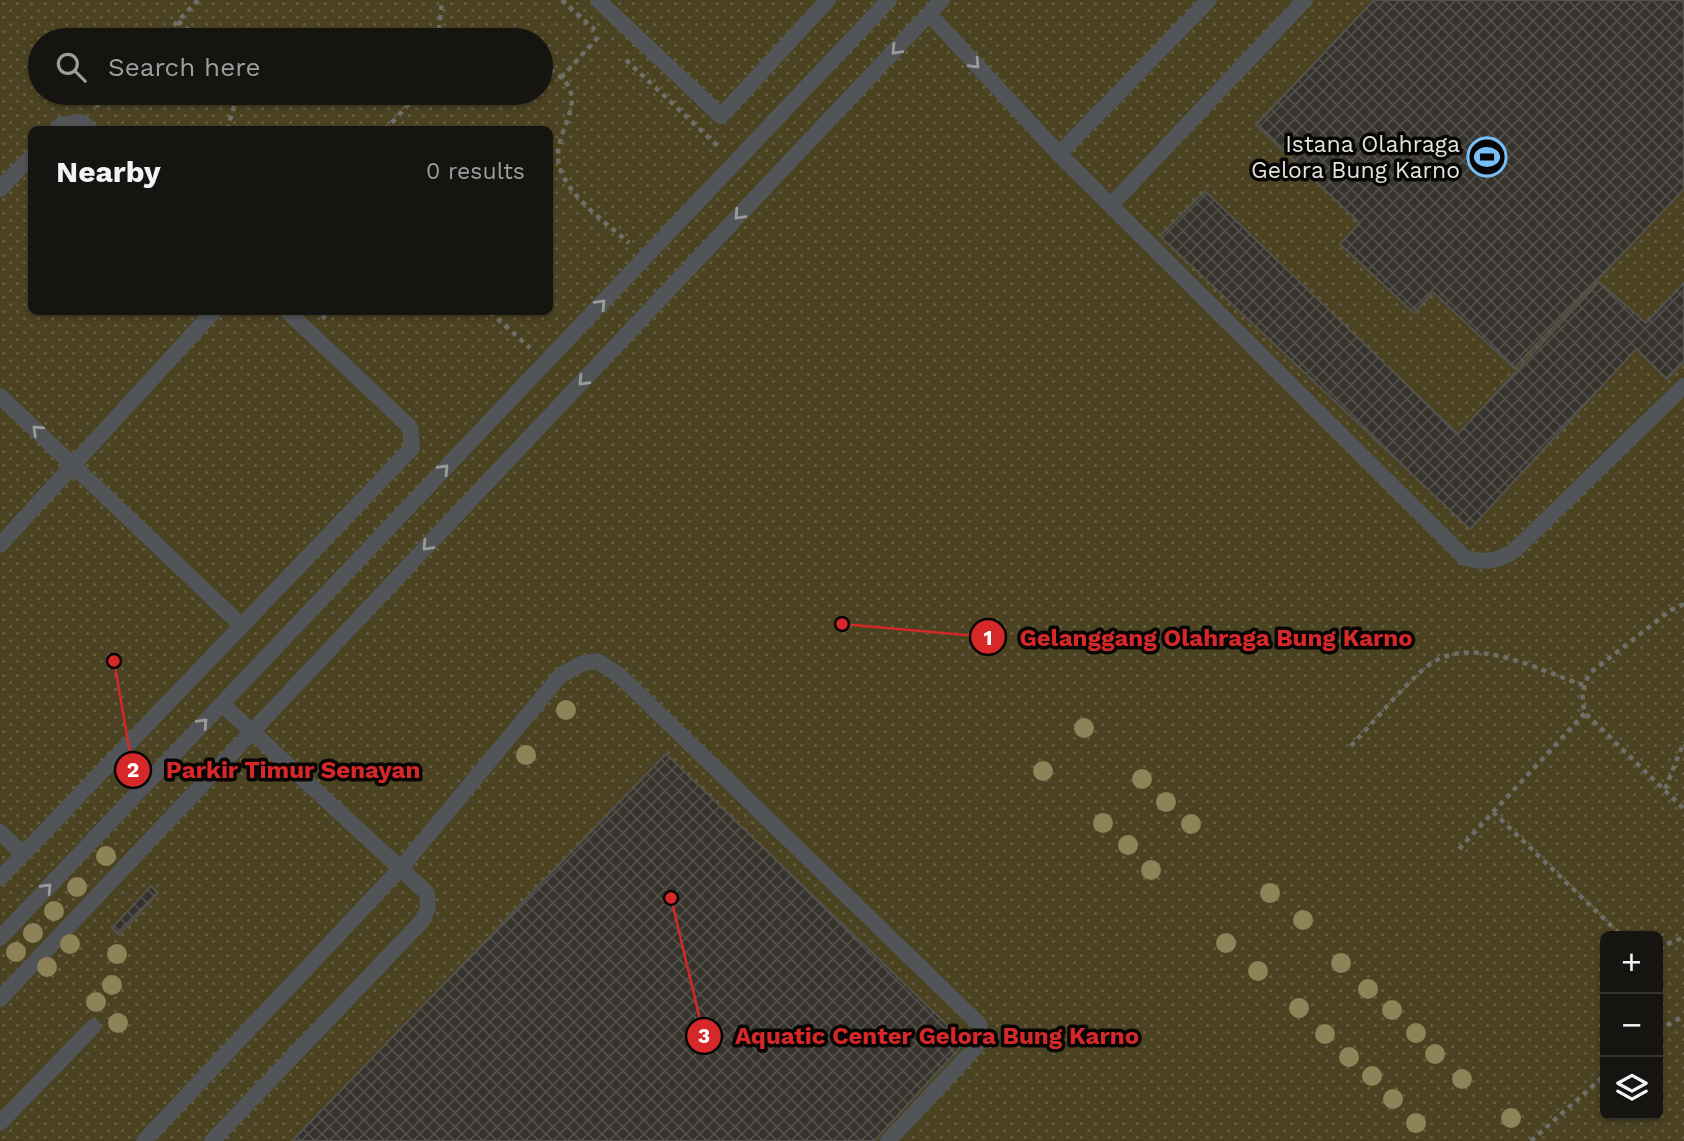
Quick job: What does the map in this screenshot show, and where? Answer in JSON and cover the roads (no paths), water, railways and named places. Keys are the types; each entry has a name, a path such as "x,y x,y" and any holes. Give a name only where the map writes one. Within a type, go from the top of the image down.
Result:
{"lane":[{"path":"598,0 722,116 828,0"},
{"path":"0,938 889,0"},
{"path":"0,999 942,0"},
{"path":"1059,154 1209,0"},
{"path":"1111,205 1305,0"},
{"path":"929,14 1059,154 1465,558 1483,563 1499,560 1514,551 1684,386"},
{"path":"60,126 81,122 86,126"},
{"path":"0,189 28,160"},
{"path":"0,545 210,315"},
{"path":"0,878 412,448 410,427 291,315"},
{"path":"0,396 242,626"},
{"path":"144,1141 400,869 560,676 581,664 597,661 619,675 979,1024 981,1036 976,1046 888,1141"},
{"path":"212,1141 422,920 428,908 427,893 222,704"},
{"path":"0,832 23,854"},
{"path":"0,1123 93,1027"}],"place":[{"name":"Istana Olahraga Gelora Bung Karno","path":"1487,157"},
{"name":"Gelanggang Olahraga Bung Karno","path":"842,624"},
{"name":"Parkir Timur Senayan","path":"114,661"},
{"name":"Aquatic Center Gelora Bung Karno","path":"671,898"}]}
